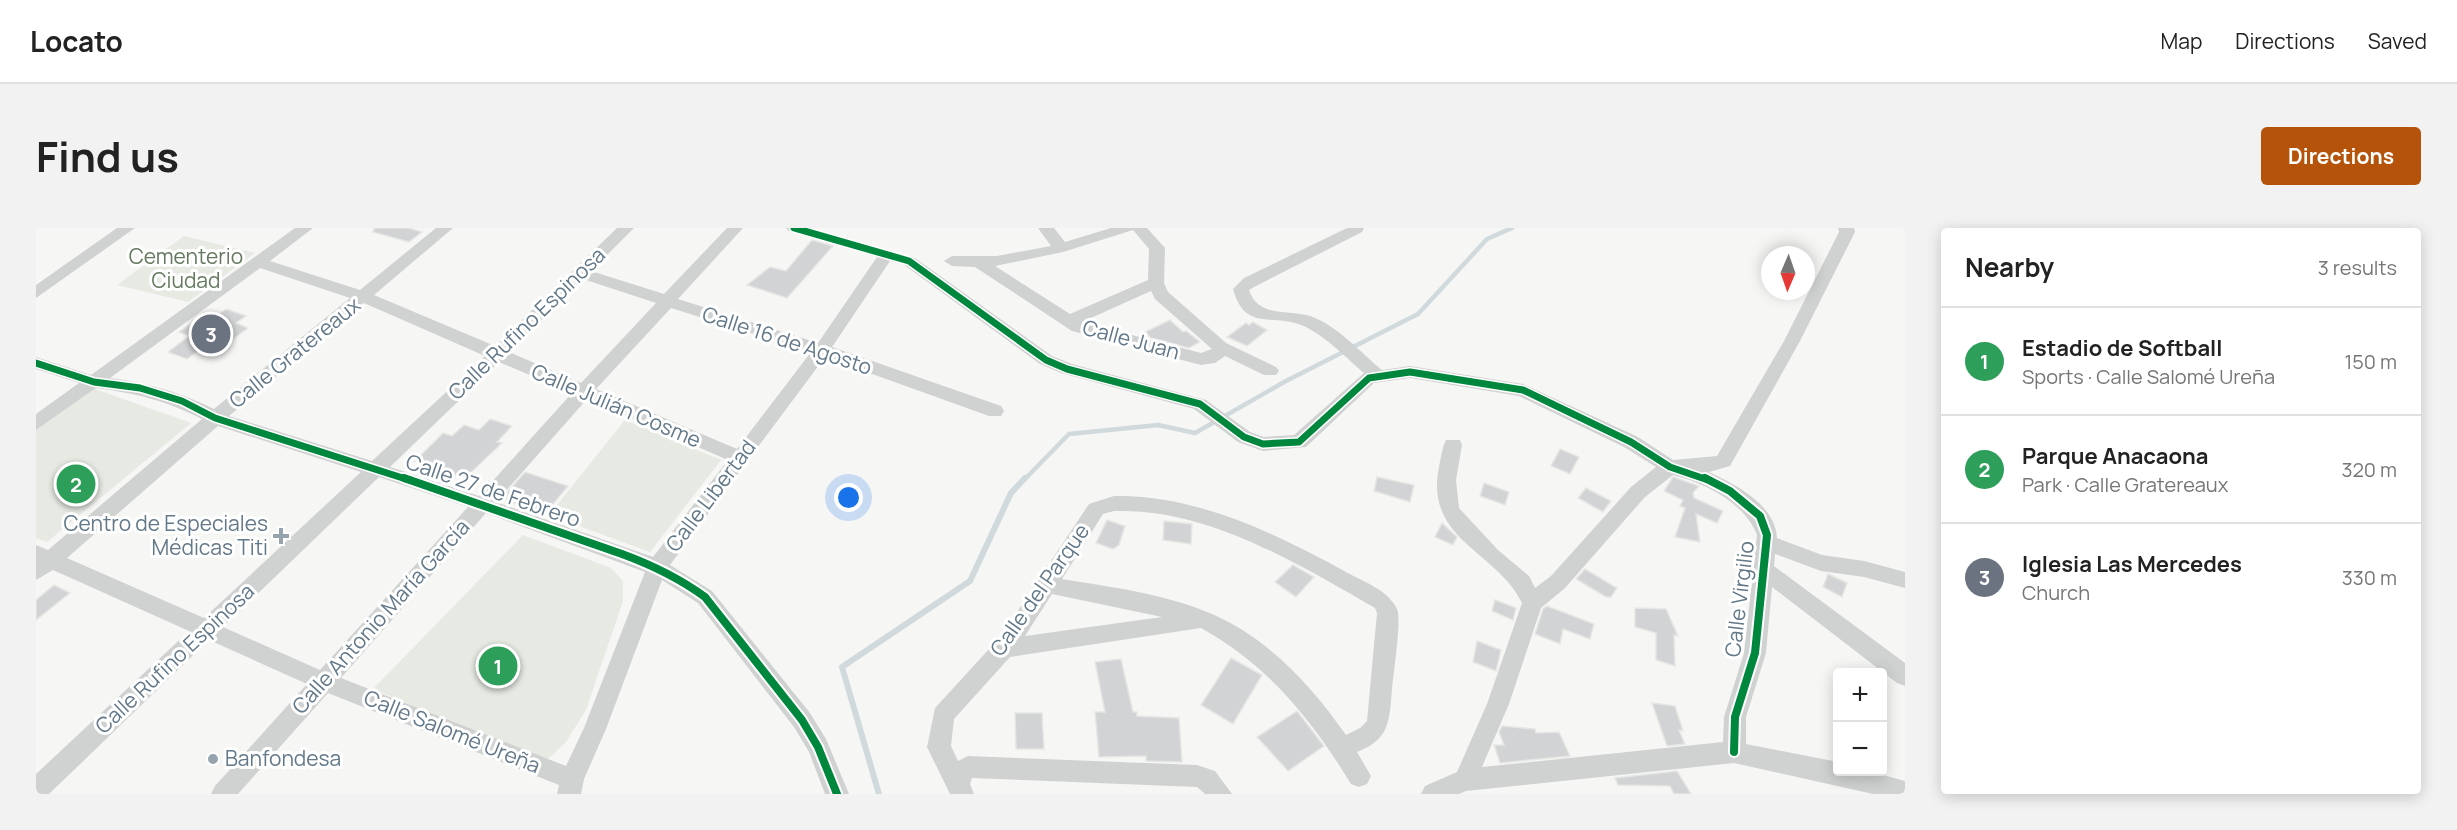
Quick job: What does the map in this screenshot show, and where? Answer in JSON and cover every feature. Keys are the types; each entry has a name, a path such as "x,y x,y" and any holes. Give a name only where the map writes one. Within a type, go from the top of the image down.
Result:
{"street":[{"path":"36,293 127,228"},
{"path":"36,423 305,228"},
{"name":"Calle Gratereaux","path":"41,561 445,228"},
{"name":"Calle Rufino Espinosa","path":"36,790 496,355 626,228"},
{"name":"Calle Antonio María García","path":"223,794 583,392 735,228"},
{"path":"794,228 909,261 1046,360 1067,369 1145,388 1200,405 1244,437 1263,444 1299,442 1369,378 1379,376"},
{"path":"1046,228 1061,248"},
{"path":"952,261 980,263 1028,257 1127,228"},
{"path":"1139,228 1157,248 1156,283 1161,295 1224,349 1270,371"},
{"path":"1465,780 1498,704 1532,603 1558,582 1638,492 1670,467 1709,465 1723,461 1792,341 1847,232 1846,228"},
{"path":"1356,229 1250,282 1241,289 1242,298 1255,312 1270,317 1306,320 1379,376"},
{"name":"Calle Libertad","path":"570,787 595,729 656,569 822,350 886,255"},
{"name":"Calle Julián Cosme","path":"258,262 364,297 740,458"},
{"name":"Calle Juan","path":"980,263 1068,321 1089,330 1202,359 1209,359 1224,349"},
{"name":"Calle 16 de Agosto","path":"579,273 665,303 822,350 995,411"},
{"path":"1068,321 1156,283"},
{"name":"Calle 27 de Febrero","path":"36,363 94,382 140,388 182,400 215,418 483,504 656,569 694,588 705,597 802,720 818,747 837,794"},
{"name":"Calle Virgilio","path":"1379,376 1410,372 1533,393 1631,442 1670,467 1694,472 1730,491 1760,516 1767,543 1755,653 1735,717 1734,752"},
{"path":"1453,445 1446,480 1446,497 1450,511 1491,555 1522,582 1532,603"},
{"name":"Calle del Parque","path":"960,789 939,747 943,716 1005,648 1096,509 1107,504 1135,504 1212,518 1260,537 1382,602 1388,612 1378,722 1375,731 1367,737 1342,747"},
{"path":"1767,543 1821,563 1864,569 1905,580"},
{"name":"Calle Salomé Ureña","path":"41,561 570,787"},
{"path":"1764,570 1905,676"},
{"path":"1046,585 1149,605 1206,620 1246,644 1286,677 1342,747 1359,776"},
{"path":"1005,648 1206,620"},
{"path":"1433,794 1465,780 1499,786 1734,752 1845,775 1905,792"},
{"path":"960,789 960,773 968,767 1197,776 1207,779 1220,794"}],"green space":[{"name":"Cementerio Ciudad","path":"184,236 255,253 188,302 117,285"},
{"path":"95,389 191,423 47,542 36,538 36,430"},
{"path":"625,420 721,460 650,552 549,515"},
{"path":"523,535 611,568 623,581 623,601 586,710 566,742 545,762 373,689"}],"building":[{"path":"374,228 409,228 422,232 409,242 373,232"},
{"path":"812,240 833,246 787,298 747,285 770,267 786,271"},
{"path":"226,309 246,316 236,323 248,328 221,348 209,343 187,359 168,352 189,336 179,332 206,313 216,316"},
{"path":"1170,320 1183,332 1186,331 1200,342 1189,348 1151,338 1145,332"},
{"path":"1253,322 1267,330 1247,346 1227,337 1246,323 1249,325"},
{"path":"490,419 512,426 497,442 502,443 464,479 415,461 443,433 452,436 464,425 479,430"},
{"path":"1560,449 1579,457 1570,474 1551,466"},
{"path":"525,472 568,486 545,514 501,499"},
{"path":"1377,477 1414,485 1410,502 1374,491"},
{"path":"1673,477 1699,486 1693,493 1694,498 1723,511 1717,523 1696,514 1700,542 1675,537 1685,508 1680,506 1683,500 1664,491"},
{"path":"1484,483 1509,492 1505,505 1480,496"},
{"path":"1586,488 1611,501 1603,512 1578,498"},
{"path":"1107,520 1125,526 1119,545 1113,549 1096,543"},
{"path":"1164,521 1192,524 1191,544 1163,540"},
{"path":"1442,523 1457,537 1453,545 1435,537"},
{"path":"1293,565 1314,577 1296,597 1275,582"},
{"path":"1585,569 1617,588 1611,597 1606,597 1576,579"},
{"path":"1828,574 1847,583 1842,597 1823,587"},
{"path":"54,585 70,593 36,620 36,600"},
{"path":"1495,600 1516,608 1513,620 1492,611"},
{"path":"1547,606 1594,624 1590,639 1563,629 1560,644 1535,634 1543,609"},
{"path":"1635,608 1666,609 1678,636 1674,635 1675,666 1656,660 1656,633 1635,627"},
{"path":"1477,641 1501,650 1496,671 1473,662"},
{"path":"1231,658 1262,675 1233,724 1201,705"},
{"path":"1121,659 1133,712 1137,712 1137,716 1179,718 1182,762 1146,761 1146,756 1099,757 1095,712 1105,712 1095,662"},
{"path":"1652,703 1675,706 1683,731 1679,730 1685,744 1667,746"},
{"path":"1297,711 1324,746 1288,771 1257,737"},
{"path":"1015,713 1042,713 1044,749 1016,749"},
{"path":"1502,726 1535,729 1536,733 1559,732 1570,756 1500,763 1494,745 1504,745 1499,732"},
{"path":"1677,771 1691,794 1674,794 1670,786 1618,785 1615,778"}],"waterway":[{"path":"1024,480 1069,434 1158,425 1195,433 1286,381 1418,314 1487,239 1512,228"},
{"path":"879,794 842,667 970,581 1011,493 1025,478"}],"cycle path":[{"path":"794,228 909,261 1046,360 1067,369 1200,404 1244,437 1263,444 1299,442 1369,378 1410,372 1523,390 1631,442 1670,467 1694,473 1730,491 1760,516 1767,535 1755,653 1735,717 1734,752"},
{"path":"36,363 94,382 140,388 182,401 215,418 481,504 658,568 705,597 802,720 818,747 837,794"}],"place":[{"name":"Iglesia Las Mercedes","path":"211,334"},
{"name":"Parque Anacaona","path":"76,484"},
{"name":"Centro de Especiales Médicas Titi","path":"281,536"},
{"name":"Estadio de Softball","path":"498,666"},
{"name":"Banfondesa","path":"213,759"}]}
